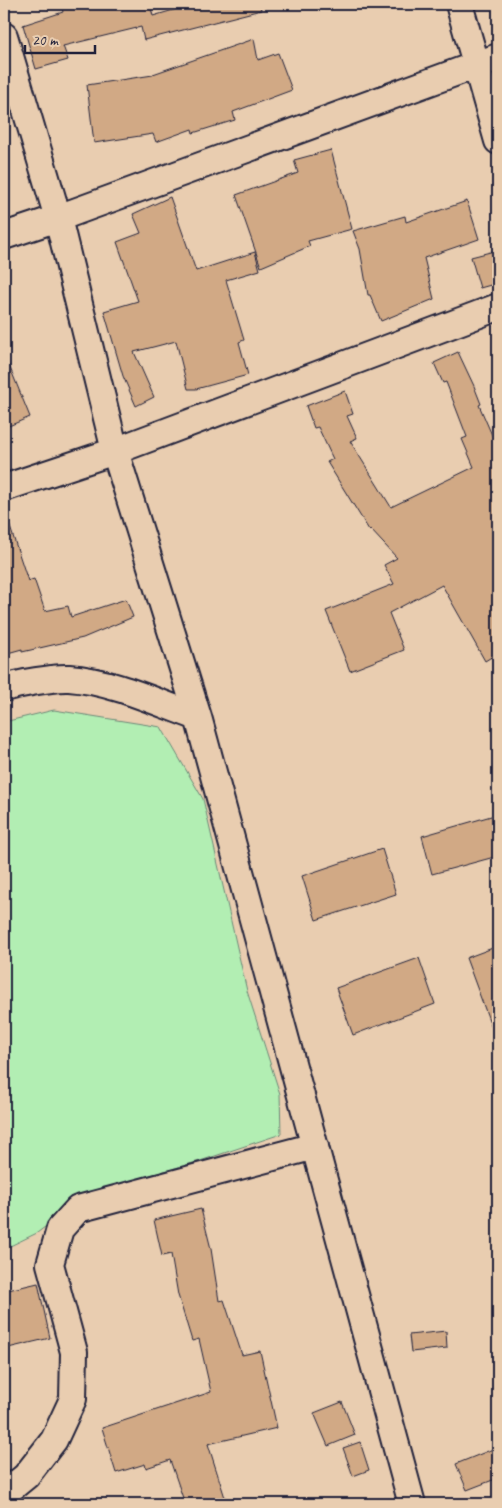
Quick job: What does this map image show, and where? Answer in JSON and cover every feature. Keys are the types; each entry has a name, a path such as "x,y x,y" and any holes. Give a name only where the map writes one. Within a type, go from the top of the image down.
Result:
{"street":[{"path":"459,4 487,61 498,141"},
{"path":"4,36 58,218 115,451 198,717 412,1504"},
{"path":"4,236 487,61"},
{"path":"4,488 115,451 498,307"},
{"path":"4,688 13,685 68,678 110,686 198,717"},
{"path":"4,1494 26,1476 54,1440 74,1399 74,1352 50,1264 60,1229 78,1209 315,1146"}],"green space":[{"path":"54,710 161,727 203,799 247,991 280,1094 281,1134 200,1161 91,1192 37,1233 4,1249 4,722"}],"building":[{"path":"61,4 150,4 153,16 194,4 260,4 261,10 144,40 141,27 63,46 68,60 36,69 23,25 63,12"},
{"path":"254,39 258,60 278,53 292,90 233,112 235,120 193,133 192,129 156,142 153,134 94,143 87,85 153,75"},
{"path":"331,150 352,229 308,241 310,246 261,267 236,195 298,173 294,160"},
{"path":"170,197 196,271 255,252 260,270 226,280 244,340 239,342 248,375 196,389 188,389 176,341 134,352 154,397 136,406 123,376 104,311 138,301 117,242 141,233 133,214"},
{"path":"467,201 479,239 424,258 434,299 381,321 370,295 368,295 360,249 353,231 405,216 406,222"},
{"path":"498,250 498,283 480,288 471,257"},
{"path":"458,352 474,386 481,404 479,405 498,449 498,653 485,661 442,585 389,613 404,650 350,671 326,611 394,584 384,565 397,558 369,530 327,462 333,459 318,427 314,428 306,406 345,391 353,414 347,416 357,438 350,441 391,507 474,467 462,439 467,437 446,382 443,383 434,363"},
{"path":"4,353 30,417 4,428"},
{"path":"4,518 7,518 28,581 34,579 45,611 68,606 71,617 126,599 133,617 83,638 22,652 22,649 4,654"},
{"path":"498,814 498,856 432,874 422,836"},
{"path":"382,849 396,894 316,920 302,876"},
{"path":"498,946 498,1039 496,1039 466,958"},
{"path":"419,958 435,1004 353,1035 336,988"},
{"path":"201,1209 211,1249 219,1301 224,1300 242,1355 260,1351 277,1428 208,1444 227,1504 185,1504 170,1460 146,1468 145,1464 116,1473 102,1428 211,1392 199,1339 192,1341 178,1295 171,1254 162,1256 154,1220"},
{"path":"38,1283 50,1338 4,1349 4,1291"},
{"path":"446,1331 447,1348 411,1352 409,1335"},
{"path":"342,1402 355,1435 328,1446 314,1413"},
{"path":"360,1442 369,1470 353,1476 343,1448"},
{"path":"498,1447 498,1478 467,1490 456,1464"}]}
